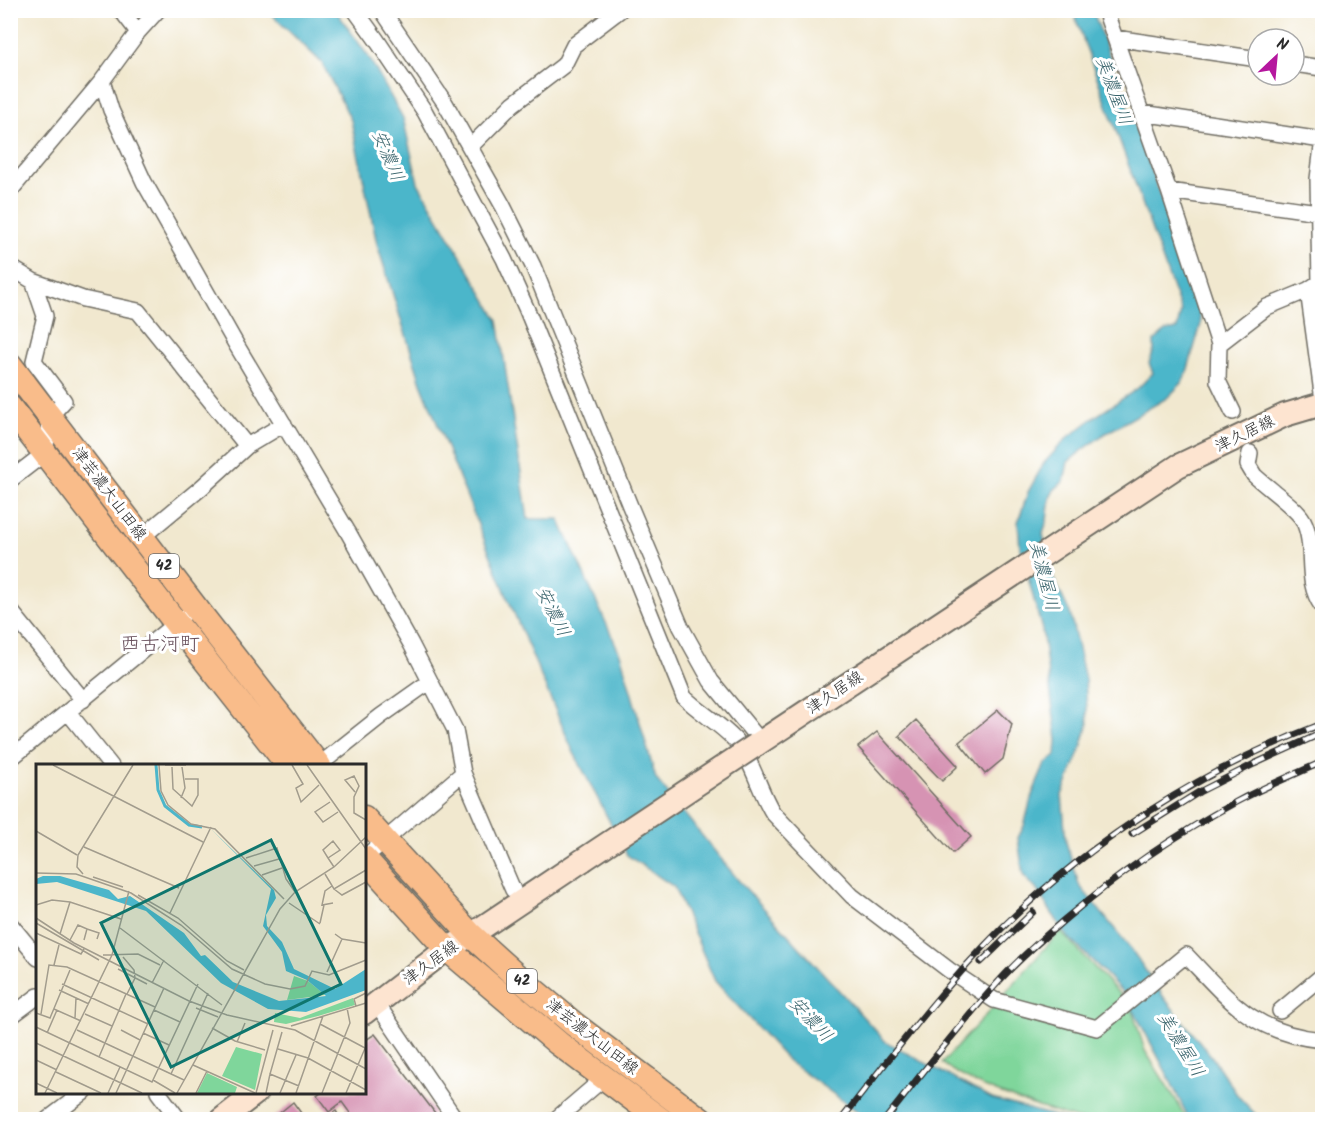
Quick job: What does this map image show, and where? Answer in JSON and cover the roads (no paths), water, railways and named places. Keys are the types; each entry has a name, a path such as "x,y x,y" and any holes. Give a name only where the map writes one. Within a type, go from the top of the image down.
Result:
{"main road":[{"name":"津芸濃大山田線","path":"10,364 317,764"},
{"name":"津久居線","path":"371,1008 447,949 1178,466 1285,415 1323,404"},
{"name":"津芸濃大山田線","path":"10,408 288,764"},
{"name":"津芸濃大山田線","path":"366,820 471,935 513,973 576,1025 701,1119"},
{"name":"津芸濃大山田線","path":"366,859 447,949 558,1042 662,1119"},
{"path":"221,1119 254,1094"}],"street":[{"path":"122,10 140,30"},
{"path":"10,191 158,10"},
{"path":"355,10 424,112 504,259 684,697 734,740 753,769 766,802 774,813 852,896 949,970 994,1000 1097,1028 1186,955 1241,1011 1264,1025 1284,1033 1323,1040"},
{"path":"382,10 445,103 533,266 681,627 711,681 758,744"},
{"path":"470,147 513,104 564,65 573,45 599,17 620,10"},
{"path":"1105,10 1169,191 1219,344 1218,381 1233,412"},
{"path":"1115,38 1246,57"},
{"path":"1306,66 1323,68"},
{"path":"102,81 111,110 144,182 411,644 454,730 464,773 513,890"},
{"path":"1142,113 1323,140"},
{"path":"1219,344 1267,307 1308,290 1320,282 1318,179 1323,147"},
{"path":"1169,191 1318,212"},
{"path":"10,267 33,281 83,299 138,311 247,446"},
{"path":"10,480 45,453 50,416 64,401 34,361 45,316 33,281"},
{"path":"1308,290 1323,393"},
{"path":"142,537 247,446 284,424"},
{"path":"1250,453 1248,465 1254,474 1302,518 1310,544 1313,589 1317,600 1323,606"},
{"path":"10,759 195,607"},
{"path":"10,610 83,700"},
{"path":"319,764 381,716 430,683"},
{"path":"68,712 110,764"},
{"path":"366,857 464,773"},
{"path":"10,924 36,956"},
{"path":"1280,1011 1323,976"},
{"path":"10,1017 36,998"},
{"path":"371,1008 456,1119"},
{"path":"555,1119 604,1078"},
{"path":"47,1119 81,1094"},
{"path":"160,1094 179,1119"}],"water":[{"name":"安濃川","path":"268,11 336,11 368,56 403,118 418,183 498,320 528,519 559,519 621,656 656,779 739,881 886,1042 992,1099 1065,1119 868,1119 788,1061 715,981 674,887 627,855 572,749 508,599 421,383 377,244 351,120 322,63"},
{"name":"美濃屋川","path":"1073,11 1093,11 1183,258 1198,306 1201,324 1182,383 1167,398 1103,435 1068,462 1064,481 1054,490 1050,498 1043,534 1051,573 1070,613 1085,679 1088,725 1062,795 1066,842 1079,885 1131,949 1165,999 1212,1057 1238,1096 1260,1119 1189,1119 1126,996 1067,936 1036,889 1023,875 1018,838 1045,764 1056,755 1057,740 1042,630 1020,548 1018,522 1028,492 1044,463 1067,438 1137,389 1153,373 1149,363 1154,350 1154,341 1166,331 1177,329 1181,311"}],"railway":[{"path":"841,1120 919,1021 980,950 1036,896 1073,865 1152,810 1193,785 1236,762 1322,724"},
{"path":"1132,834 1199,792 1322,733"},
{"path":"885,1120 1001,979 1031,949 1084,903 1147,856 1191,828 1257,791 1322,762"},
{"path":"981,962 1033,912"}],"district":[{"name":"西古河町","path":"160,645"}]}
